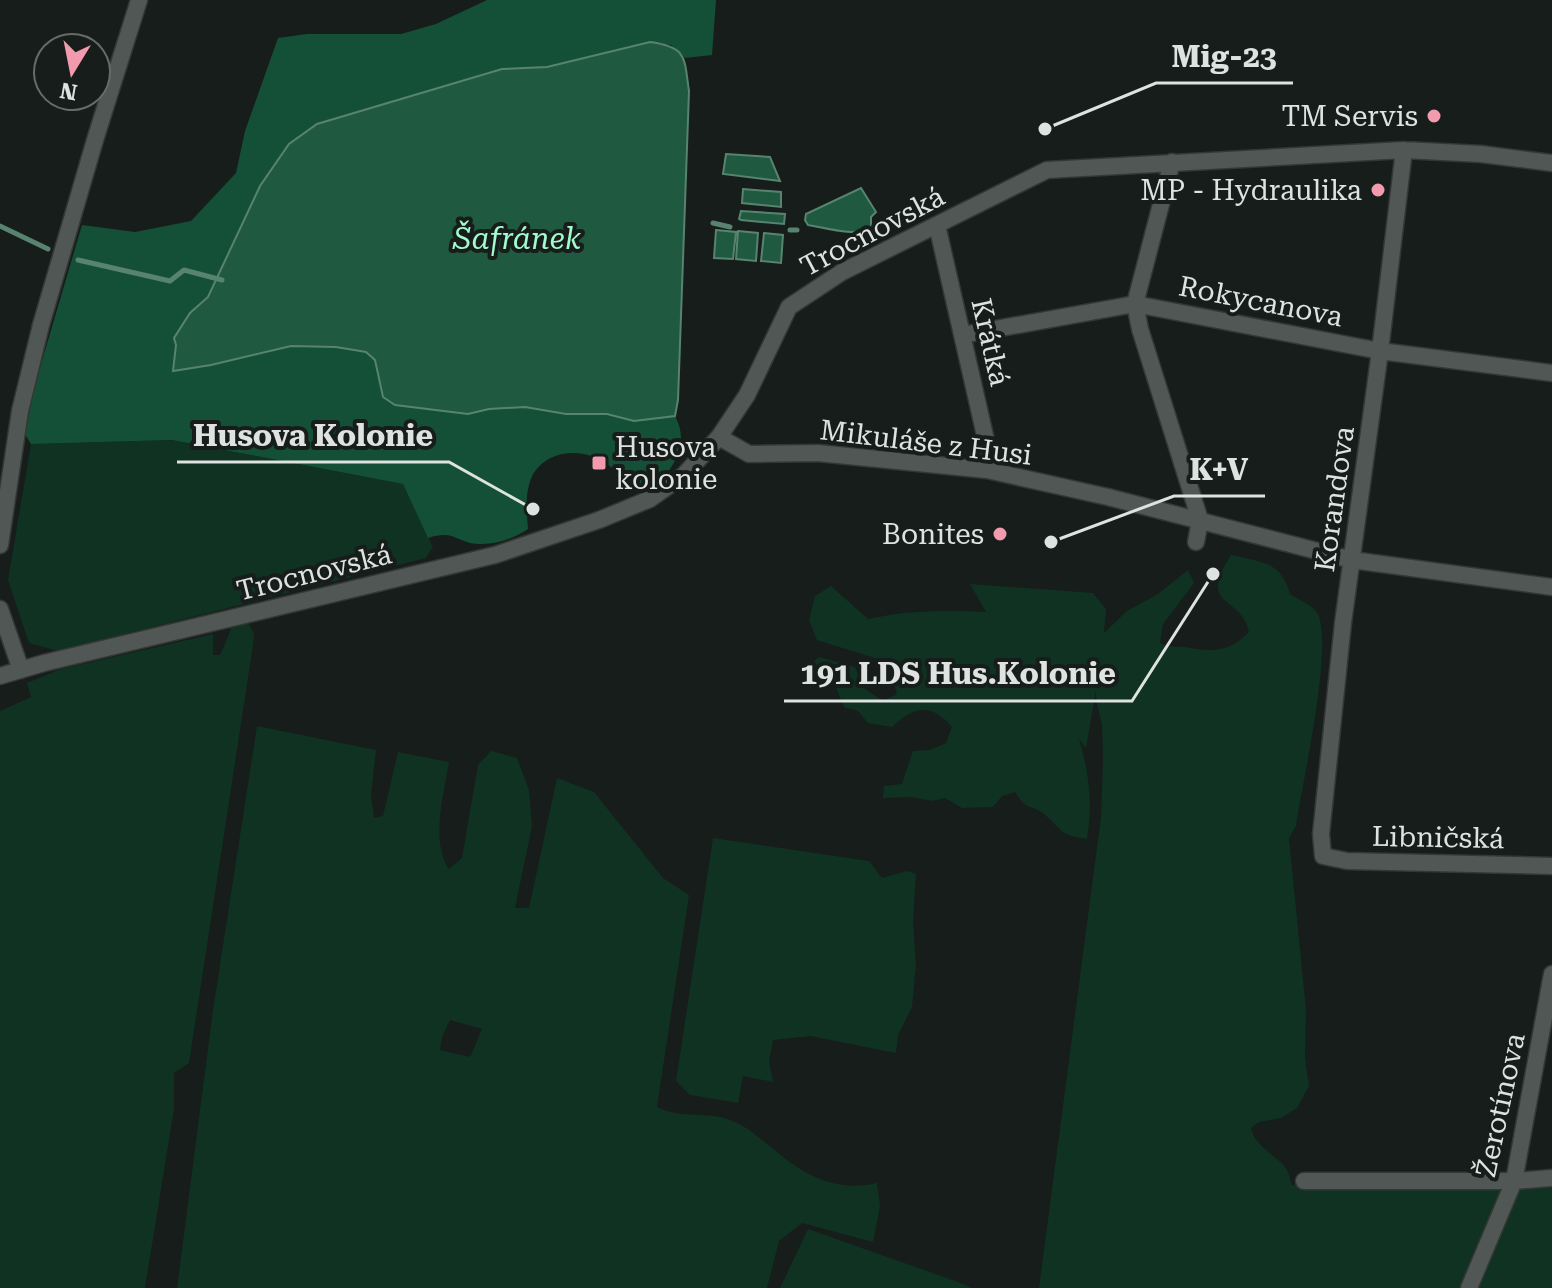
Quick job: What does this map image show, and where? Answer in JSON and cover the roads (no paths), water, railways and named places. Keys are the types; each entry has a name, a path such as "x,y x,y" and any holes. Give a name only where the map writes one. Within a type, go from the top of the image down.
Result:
{"street":[{"path":"0,545 20,411 41,325 139,0"},
{"name":"Trocnovská","path":"0,676 495,555 599,520 650,499 684,475 719,437 747,395 789,307 842,272 1047,170 1404,150 1481,154 1552,163"},
{"name":"Korandova","path":"1323,856 1323,819 1352,560 1404,150"},
{"path":"1172,162 1135,304 1140,329 1200,520 1196,542"},
{"name":"Krátká","path":"937,225 989,453 987,470"},
{"name":"Rokycanova","path":"962,335 1135,304 1380,351 1552,373"},
{"name":"Mikuláše z Husi","path":"719,437 749,454 818,453 987,470 1200,520 1352,560 1552,587"},
{"path":"0,609 21,670"},
{"name":"Libničská","path":"1323,856 1347,861 1552,866"},
{"name":"Žerotínova","path":"1469,1288 1514,1181 1552,974"},
{"path":"1304,1181 1514,1181 1552,1178"}],"water":[{"name":"Šafránek","path":"650,42 671,47 682,56 689,91 675,416 634,421 607,414 566,414 525,407 489,409 468,414 395,405 383,397 375,360 366,352 336,347 291,346 173,371 174,338 190,313 208,297 260,186 289,144 317,124 502,69 547,67"},
{"path":"726,154 770,157 780,181 723,174"},
{"path":"861,188 876,212 871,217 871,228 849,232 808,225 806,214"},
{"path":"743,189 781,192 781,207 742,203"},
{"path":"741,211 785,214 784,224 741,220"},
{"path":"716,230 736,232 733,259 714,258"},
{"path":"738,231 758,233 756,261 736,259"},
{"path":"764,233 783,235 781,263 761,261"}],"waterway":[{"path":"713,223 730,227"},
{"path":"0,226 48,249"},
{"path":"790,230 797,230"},
{"path":"78,260 170,281 184,270 222,280"}],"place":[{"name":"TM Servis","path":"1434,116"},
{"name":"Mig-23","path":"1045,129"},
{"name":"MP - Hydraulika","path":"1378,190"},
{"name":"Husova kolonie","path":"599,463"},
{"name":"Husova Kolonie","path":"533,509"},
{"name":"Bonites","path":"1000,534"},
{"name":"K+V","path":"1051,542"},
{"name":"191 LDS Hus.Kolonie","path":"1213,574"}]}
